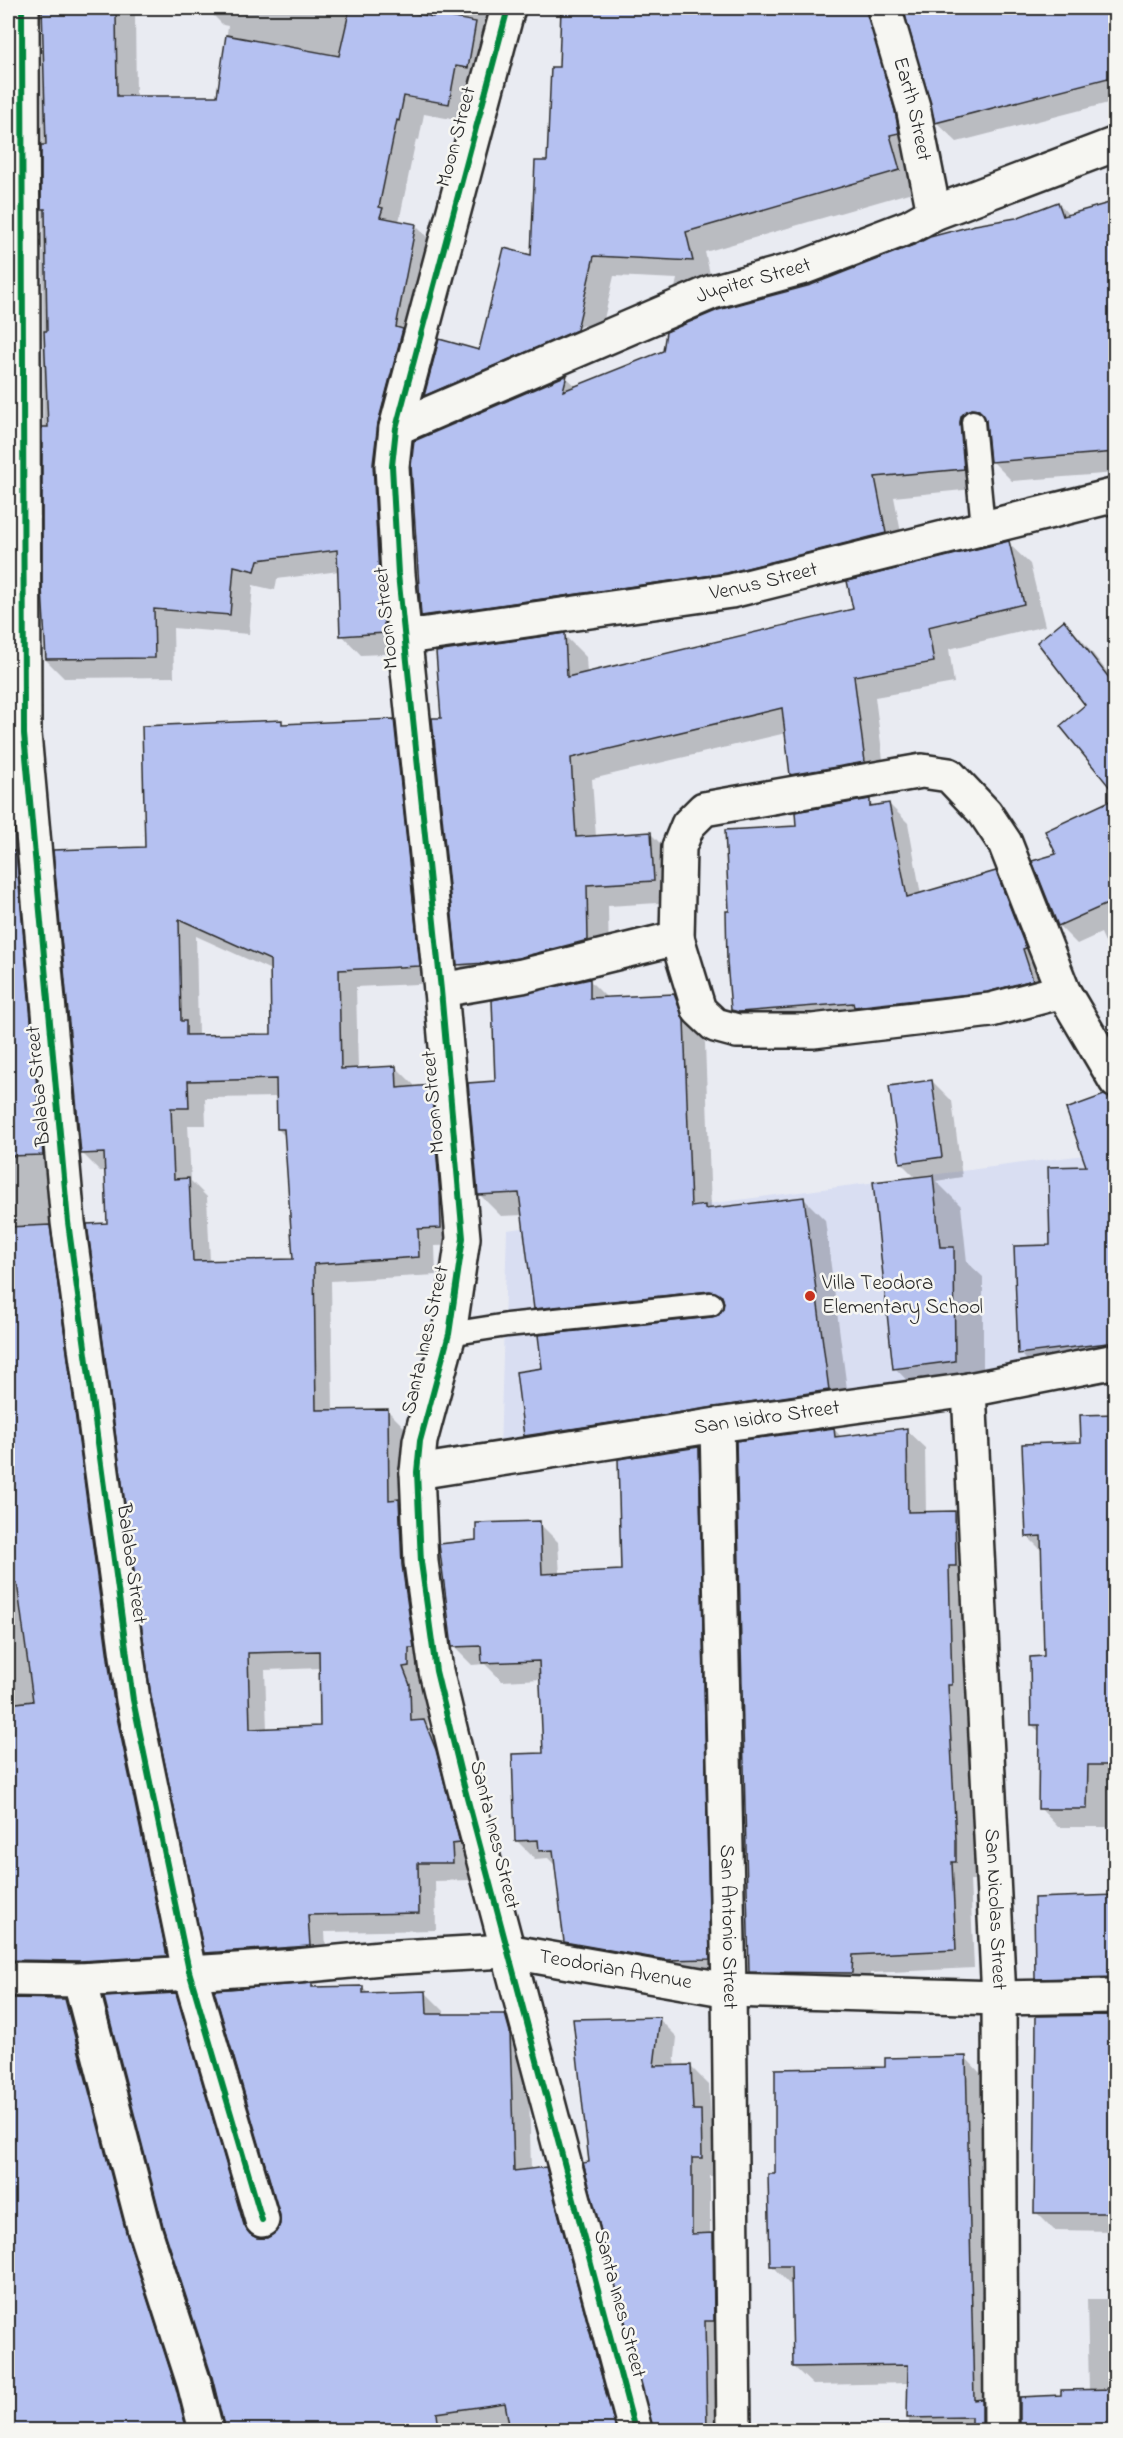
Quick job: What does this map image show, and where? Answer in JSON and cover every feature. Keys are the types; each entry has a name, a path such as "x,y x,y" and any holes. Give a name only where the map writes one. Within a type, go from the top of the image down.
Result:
{"street":[{"name":"Balaba Street","path":"22,8 24,734 68,1222 133,1700 189,1971 262,2220"},
{"name":"Moon Street","path":"463,1238 441,990 398,574 392,466 396,428 508,8"},
{"name":"Earth Street","path":"884,8 913,107 934,213"},
{"name":"Jupiter Street","path":"396,428 712,292 804,267 909,227 934,213 1116,144"},
{"name":"Venus Street","path":"406,637 731,591 1116,495"},
{"path":"1063,991 979,1011 813,1031 736,1031 715,1025 699,1010 677,938 679,848 688,825 704,809 922,771 950,775 985,813 1005,843 1063,991 1116,1081"},
{"path":"441,990 522,976 677,938"},
{"name":"Santa Ines Street","path":"463,1238 449,1334 420,1441 417,1472 421,1562 436,1671 506,1951 635,2430"},
{"name":"San Isidro Street","path":"417,1472 717,1425 969,1390 1116,1361"},
{"name":"San Nicolas Street","path":"969,1390 999,1998 1001,2430"},
{"name":"San Antonio Street","path":"717,1425 729,1990 734,2430"},
{"name":"Teodorian Avenue","path":"8,1979 80,1980 506,1951 729,1990 999,1998 1116,1996"},
{"path":"80,1980 142,2221 194,2383 206,2430"}],"lane":[{"path":"973,422 983,527"},
{"path":"449,1334 507,1325 711,1304"}],"shaded area":[{"name":"Villa Teodora Elementary School","path":"1115,1151 1115,1361 500,1450 507,1230"}],"building":[{"path":"42,8 116,8 117,96 217,96 226,35 339,56 350,8 389,8 433,17 434,14 476,22 468,68 456,66 449,104 404,96 379,207 383,208 380,217 416,224 396,327 403,329 378,423 373,464 379,575 385,633 340,636 337,550 258,560 255,571 234,566 230,615 154,609 155,658 46,659 42,588 42,427 48,427 44,331 47,331 45,209 41,209 41,145 46,145"},
{"path":"561,8 866,8 895,111 899,133 890,135 900,170 686,232 693,261 594,256 577,330 424,396 439,339 479,350 504,248 531,255 535,161 547,161 551,67 559,67"},
{"path":"903,8 1116,8 1116,76 935,123"},
{"path":"1116,201 1116,452 990,462 986,420 979,410 971,409 961,416 960,423 964,469 875,477 886,533 727,573 421,616 411,466 414,441 567,375 563,391 663,351 666,332 718,310 811,285 930,237 975,225 1016,218 1058,202 1063,216"},
{"path":"1009,541 1024,604 928,627 934,662 854,676 865,762 790,775 782,708 571,758 576,837 651,832 654,881 587,885 588,940 518,958 457,965 432,718 441,718 436,652 565,633 567,677 853,609 847,581"},
{"path":"1064,620 1113,683 1116,681 1116,795 1060,726 1085,705 1037,642"},
{"path":"394,719 420,966 339,970 341,1069 396,1066 397,1088 431,1085 441,1228 418,1229 419,1257 314,1264 316,1410 388,1409 389,1500 399,1499 402,1565 414,1648 409,1648 409,1666 403,1667 410,1685 411,1721 424,1720 436,1750 460,1843 452,1844 453,1863 418,1863 419,1913 308,1915 310,1946 204,1953 151,1697 87,1224 107,1223 104,1153 81,1154 53,850 145,847 142,726 282,720 282,724","holes":["179,919 270,960 271,1034 186,1035 186,1021 181,1021","276,1079 277,1129 284,1129 293,1259 193,1261 189,1178 174,1179 171,1108 189,1108 188,1081","319,1651 320,1726 250,1729 248,1653"]},
{"path":"1116,798 1116,900 1058,926 1032,861 1056,854 1045,831"},
{"path":"870,799 870,806 889,803 907,897 996,871 1026,948 1023,949 1033,980 987,992 854,1007 853,1003 739,1012 731,1010 727,962 726,911 729,911 725,830 796,826 795,812"},
{"path":"8,851 16,851 43,1155 8,1156"},
{"path":"590,979 590,998 674,994 684,1020 691,1207 705,1205 705,1209 804,1197 829,1390 524,1436 516,1372 542,1368 538,1335 712,1317 719,1315 724,1303 722,1296 710,1291 534,1309 519,1193 478,1195 468,1083 495,1081 492,1000"},
{"path":"932,1080 942,1157 900,1163 889,1086"},
{"path":"1104,1095 1116,1100 1116,1134 1113,1135 1116,1342 1018,1354 1014,1246 1050,1245 1048,1167 1086,1166 1066,1109"},
{"path":"933,1175 940,1247 954,1247 955,1361 893,1369 873,1182"},
{"path":"50,1225 114,1703 167,1956 80,1961 8,1960 8,1704 33,1701 17,1583 11,1583 8,1549 8,1430 11,1430 8,1227"},
{"path":"1116,1414 1116,1765 1088,1765 1087,1809 1038,1809 1039,1725 1031,1725 1030,1657 1044,1656 1041,1536 1026,1537 1022,1444 1081,1442 1080,1415"},
{"path":"834,1428 835,1437 907,1428 908,1512 955,1511 956,1566 949,1566 952,1685 948,1685 956,1840 956,1862 952,1862 956,1950 853,1955 852,1973 749,1972 736,1441"},
{"path":"699,1447 710,1959 666,1960 564,1942 553,1850 539,1851 538,1840 515,1841 512,1754 543,1753 539,1661 482,1663 481,1646 452,1647 439,1544 476,1540 476,1523 540,1521 542,1574 621,1570 618,1459"},
{"path":"1116,1895 1116,1977 1035,1979 1034,1898"},
{"path":"312,1983 312,1987 363,1986 363,1993 426,1991 427,2014 505,2014 510,2032 514,2171 546,2167 616,2430 510,2430 505,2403 437,2413 439,2430 400,2430 399,2424 353,2430 225,2430 212,2377 163,2226 104,1997 176,1993 244,2225 250,2234 257,2238 267,2238 276,2232 280,2224 280,2215 214,1990"},
{"path":"8,1998 65,1999 127,2236 176,2388 186,2427 137,2430 8,2430"},
{"path":"1116,2015 1116,2213 1034,2213 1036,2016"},
{"path":"660,2017 654,2066 691,2065 693,2110 701,2110 702,2158 692,2158 692,2234 713,2233 714,2321 705,2321 707,2430 653,2430 583,2163 589,2162 573,2019"},
{"path":"966,2056 974,2400 982,2399 982,2430 971,2430 971,2417 907,2418 908,2365 793,2367 791,2266 770,2266 768,2174 775,2174 775,2069 885,2067 885,2058"},
{"path":"1116,2389 1116,2430 1020,2430 1020,2397 1061,2395 1061,2390"}],"cycle path":[{"path":"22,8 24,734 68,1222 133,1700 189,1971 262,2220"},
{"path":"508,8 396,428 392,466 398,574 441,990 463,1238 449,1334 420,1441 417,1472 421,1562 436,1671 463,1782 635,2430"}],"place":[{"name":"Villa Teodora Elementary School","path":"810,1296"}]}
